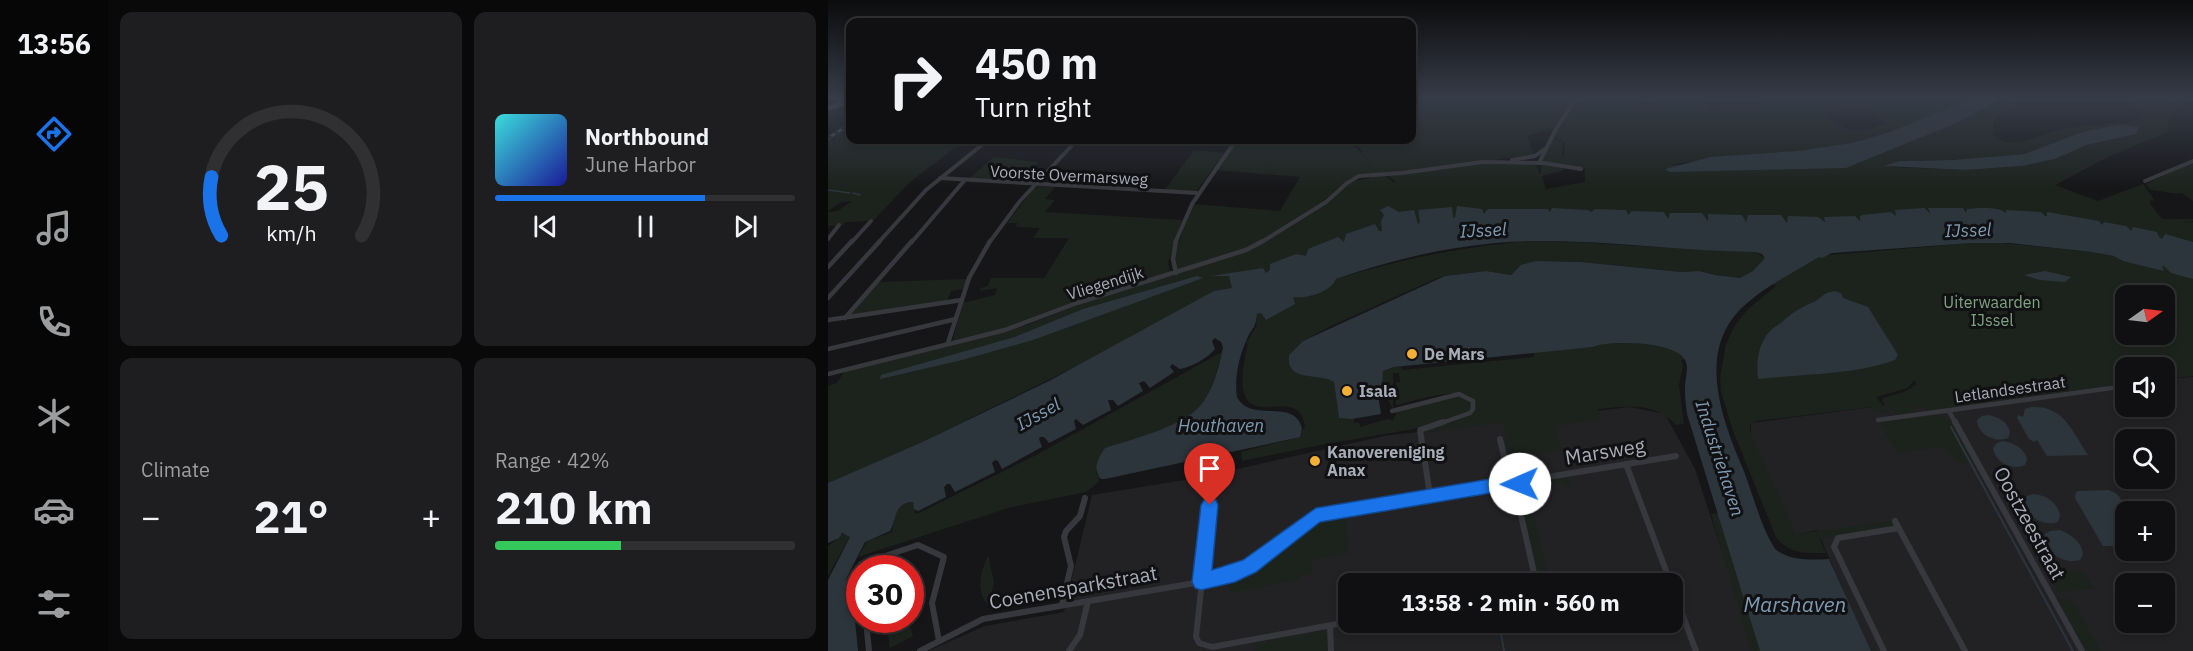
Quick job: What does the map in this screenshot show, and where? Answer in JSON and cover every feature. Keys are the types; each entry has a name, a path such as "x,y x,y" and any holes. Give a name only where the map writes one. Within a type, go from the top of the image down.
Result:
{"street":[{"path":"1539,163 1556,128"},
{"path":"828,298 922,194 983,144"},
{"path":"948,343 979,258 1035,184 1073,144"},
{"path":"1176,273 1172,266 1172,258 1188,211 1197,193 1233,144"},
{"path":"1482,162 1530,158 1548,147"},
{"path":"2145,181 2193,161"},
{"path":"1482,162 1539,163 1581,169"},
{"name":"Vliegendijk","path":"828,374 1005,330 1077,303 1252,247 1326,202 1352,179 1371,174 1402,173 1482,162"},
{"name":"Voorste Overmarsweg","path":"940,178 1197,193"},
{"path":"845,318 964,181"},
{"path":"828,267 871,221"},
{"path":"828,239 839,225"},
{"path":"828,320 962,300"},
{"path":"828,349 956,319"},
{"name":"Letlandsestraat","path":"1878,420 2115,388"},
{"path":"1392,411 1459,394 1473,401 1473,409 1470,413 1420,430 1430,495"},
{"name":"Oostzeestraat","path":"1949,411 2082,651"},
{"path":"1500,439 1510,482"},
{"name":"Marsweg","path":"1201,582 1235,573 1250,566 1316,515 1676,456"},
{"path":"1626,464 1667,573"},
{"path":"1520,481 1518,502 1534,573"},
{"path":"1062,605 1071,566 1064,540 1065,533 1080,516 1085,498"},
{"path":"1210,505 1196,637 1199,643 1204,646 1338,624"},
{"path":"1895,521 1965,651"},
{"path":"1884,651 1834,547 1838,538 1899,528"},
{"path":"891,555 918,545 944,556 932,603 938,639"},
{"name":"Coenensparkstraat","path":"920,651 938,639 983,619 1201,582"},
{"path":"1069,651 1080,635 1088,601"},
{"path":"1683,615 1696,651"},
{"path":"1330,626 1331,651"},
{"path":"867,633 868,651"}],"shaded area":[{"path":"2193,377 2193,651 1870,651 1817,530 1795,535 1751,437 1751,423 2029,386 2038,396 2115,385 2115,417 2175,417 2175,378"},
{"path":"1630,407 1665,414 1695,469 1755,651 928,651 985,626 1064,612 1092,495 1197,478 1384,436"}],"green space":[{"path":"846,128 846,144 960,144 910,182 873,221 845,222 843,225 828,226 828,212 838,211 852,201 841,202 828,211 828,139"},
{"path":"1416,128 1553,128 1527,136 1534,155 1388,173 1360,174 1349,179 1322,202 1255,245 1180,271 1174,267 1177,247 1192,204 1280,211 1300,177 1216,170 1235,144 1351,144 1363,154 1374,169 1357,144 1416,144"},
{"path":"1558,128 1900,128 1839,146 1671,165 1850,166 1942,128 1993,128 1992,134 2000,140 2018,142 2066,128 2099,128 2085,131 2024,154 1952,160 1921,160 1889,167 1965,170 2023,166 2055,159 2087,145 2136,134 2138,128 2168,128 2168,132 2106,158 2055,185 2098,201 2143,184 2155,201 2150,200 2150,204 2162,219 2193,219 2193,221 2182,223 2193,222 2193,247 2131,231 2046,217 1785,222 1484,214 1103,353 920,443 828,483 828,386 837,383 844,372 1027,325 1088,301 1245,251 1301,219 1349,182 1370,178 1370,175 1385,176 1393,182 1395,181 1388,176 1466,164 1536,165 1541,173 1541,160 1553,137 1563,143 1562,156 1564,156 1565,143 1553,136","holes":["1560,166 1585,169 1585,182 1546,189 1542,176 1565,170"]},
{"path":"1194,150 1224,153 1196,192 1165,190"},
{"path":"994,157 1038,162 1029,173 1024,172 1013,183 966,181"},
{"path":"2193,162 2193,201 2182,193 2150,190 2146,184"},
{"path":"1039,186 1055,187 1045,199 1055,200 1045,212 1182,220 1168,263 1170,272 1008,328 953,340 963,303 995,295 997,288 980,291 981,288 988,286 991,278 1044,278 1069,238 1033,238 1040,228 1015,227 1018,223 1007,223 1033,189"},
{"name":"Uiterwaarden IJssel","path":"1530,241 1558,242 1755,252 1766,258 1972,243 2001,243 2092,252 2163,264 2193,273 2193,376 2175,378 2175,357 2115,357 2115,385 1969,405 1964,398 1953,400 1958,407 1927,412 1923,406 1914,407 1918,413 1896,415 1882,402 1883,398 1904,392 1917,384 1914,380 1908,388 1876,397 1890,414 1872,410 1870,407 1757,421 1750,426 1750,432 1796,534 1891,521 1892,526 1820,539 1826,553 1799,552 1787,547 1776,537 1733,431 1721,392 1720,379 1726,344 1735,325 1748,309 1776,286 1753,271 1744,277 1736,278 1699,271 1681,272 1581,262 1535,261 1521,266 1511,275 1486,271 1435,279 1331,326 1303,341 1289,355 1289,364 1298,373 1334,382 1339,417 1354,419 1354,423 1359,422 1360,427 1388,419 1393,421 1397,411 1458,395 1471,400 1472,407 1466,414 1414,429 1242,461 1241,452 1296,438 1305,427 1300,412 1290,407 1253,405 1245,396 1243,377 1248,344 1246,343 1256,327 1257,314 1261,312 1265,319 1293,297 1311,296 1331,286 1336,279 1408,260"},
{"path":"967,279 963,289 951,291 947,301 851,315 879,282"},
{"path":"1604,344 1658,345 1668,348 1685,359 1681,360 1683,366 1679,385 1684,424 1676,425 1659,412 1640,407 1598,409 1600,419 1555,426 1562,450 1508,457 1503,422 1424,433 1424,431 1466,416 1475,406 1471,398 1464,394 1453,393 1428,397 1396,405 1396,383 1400,382 1399,373 1393,373 1393,409 1381,387 1383,371 1394,367 1401,367 1402,370 1534,357 1534,352"},
{"path":"1222,352 1211,388 1199,407 1168,427 1105,448 1096,473 1099,476 1099,482 1086,492 1008,508 859,555 867,541 892,532 896,513 907,503 913,502 915,514 919,513 1036,455"},
{"path":"1944,416 1954,425 1972,458 1971,463 1960,463 1942,447 1897,453 1879,422"},
{"path":"1566,476 1571,486 1566,487 1564,483 1540,488 1540,492 1535,493 1536,497 1530,499 1548,573 1541,573 1529,525 1540,573 1537,573 1521,503 1523,485 1537,480"},
{"path":"1994,477 1998,477 2043,557 2065,569 2085,573 2094,589 2058,592"},
{"path":"1719,513 1760,651 1751,651 1711,514"},
{"path":"1346,516 1348,553 1311,560 1312,574 1300,576 1300,579 1230,593 1229,580 1250,574 1315,522"},
{"path":"840,534 850,536 828,576 828,546 839,538"},
{"path":"988,555 994,582 988,605 980,587 980,581"},
{"path":"2071,597 2101,651 2086,651 2057,598"},
{"path":"1322,630 1327,634 1328,651 1255,651 1255,644 1250,645 1289,636 1292,639"},
{"path":"888,633 912,633 913,636 890,648"}],"water":[{"path":"1899,128 1943,128 1846,168 1669,172 1665,169 1710,157 1797,151 1852,143"},
{"path":"2099,128 2138,128 2136,134 2087,145 2055,159 2023,166 1965,170 1884,166 1899,161 1952,160 2024,154 2085,131"},
{"path":"1388,206 1399,212 1414,210 1418,224 1420,222 1418,210 1452,207 1455,218 1457,206 1482,209 1484,214 1488,209 1548,209 1550,212 1552,208 1591,212 1595,209 1626,210 1628,215 1632,211 1664,212 1668,219 1670,213 1702,213 1708,221 1708,214 1742,215 1746,222 1748,215 1781,215 1787,223 1788,216 1818,217 1825,222 1824,217 1855,216 1860,221 1860,216 1863,215 1891,212 1896,216 1895,210 1924,208 1931,214 1928,208 1963,208 1966,213 1967,209 1988,208 2006,213 2006,210 2041,212 2045,216 2047,212 2099,221 2102,225 2104,222 2126,226 2131,231 2133,227 2157,232 2162,239 2165,234 2193,242 2193,279 2171,273 2164,266 2162,266 2164,271 2123,261 2114,256 2010,243 1972,243 1832,253 1822,258 1819,257 1763,291 1746,304 1730,322 1721,341 1717,362 1717,384 1727,427 1765,530 1775,549 1787,556 1815,560 1829,559 1871,651 1760,651 1687,414 1686,362 1681,355 1671,350 1644,344 1614,343 1394,367 1383,371 1382,386 1377,389 1381,414 1352,419 1339,418 1334,382 1292,370 1289,355 1303,341 1445,276 1486,271 1511,275 1521,265 1535,261 1581,262 1681,272 1699,271 1740,278 1753,271 1765,258 1762,254 1755,252 1532,241 1482,244 1433,252 1384,264 1336,279 1329,288 1318,294 1293,297 1295,304 1266,320 1261,313 1257,314 1255,326 1247,339 1240,360 1236,383 1237,397 1243,405 1252,409 1290,414 1297,419 1302,428 1300,437 1101,479 1096,467 1105,448 1168,427 1190,414 1204,401 1212,387 1223,347 1221,342 1215,338 1212,341 1215,349 1204,359 1180,369 1172,364 1170,367 1174,372 1150,388 1144,381 1139,383 1143,391 1118,406 1113,400 1108,400 1111,410 1083,425 1076,419 1074,421 1076,429 1049,443 1044,437 1040,437 1042,447 1002,469 995,460 992,463 995,472 955,492 950,484 947,484 944,487 946,497 918,511 914,509 913,502 902,505 890,531 865,542 858,555 846,555 846,633 856,633 858,651 828,651 828,580 850,537 842,533 839,538 828,543 828,483 920,443 1049,381 1214,291 1232,288 1229,276 1211,276 1263,268 1266,273 1270,270 1270,264 1296,254 1306,256 1308,249 1338,237 1344,242 1346,234 1375,224 1379,231 1382,231 1381,221 1384,215 1380,210"},
{"path":"2045,271 2071,277 2065,282 2040,280 2024,275"},
{"path":"1197,276 1203,278 1033,340 962,360 880,379 881,375 1015,337 1083,309"},
{"path":"1834,291 1841,293 1843,298 1868,307 1898,355 1895,360 1863,369 1758,379 1759,353 1763,341 1771,330 1797,310"},
{"path":"2031,407 2052,410 2059,415 2072,429 2088,455 2047,456 2037,440 2034,442 2029,439 2017,418 2018,415 2023,417 2025,409"},
{"path":"1988,415 1999,418 2007,425 2010,432 2008,438 1993,438 1980,430 1977,420"},
{"path":"2003,441 2021,449 2027,459 2025,465 2014,467 2000,461 1993,448 1997,443"},
{"path":"2109,490 2117,494 2122,501 2115,501 2115,546 2103,546 2075,498 2076,492"},
{"path":"2033,494 2054,503 2059,510 2058,522 2041,522 2031,516 2024,501 2027,496"},
{"path":"2060,530 2078,543 2083,555 2080,560 2061,559 2055,556 2047,546 2045,534"}],"waterway":[{"path":"828,190 850,193"},
{"path":"853,193 860,195"},
{"path":"1951,427 2073,651"},
{"path":"1501,633 1504,651"}],"railway":[{"path":"828,138 843,128"}],"place":[{"name":"De Mars","path":"1412,354"},
{"name":"Isala","path":"1347,391"},
{"name":"Kanovereniging Anax","path":"1315,461"}],"route":[{"path":"1210,505 1201,582 1235,573 1250,566 1316,515 1520,481 1520,484"}],"water label":[{"name":"IJssel","path":"1483,230"},
{"name":"IJssel","path":"1968,230"},
{"name":"IJssel","path":"1038,414"},
{"name":"Houthaven","path":"1221,425"},
{"name":"Industriehaven","path":"1720,458"},
{"name":"Marshaven","path":"1795,604"}]}
